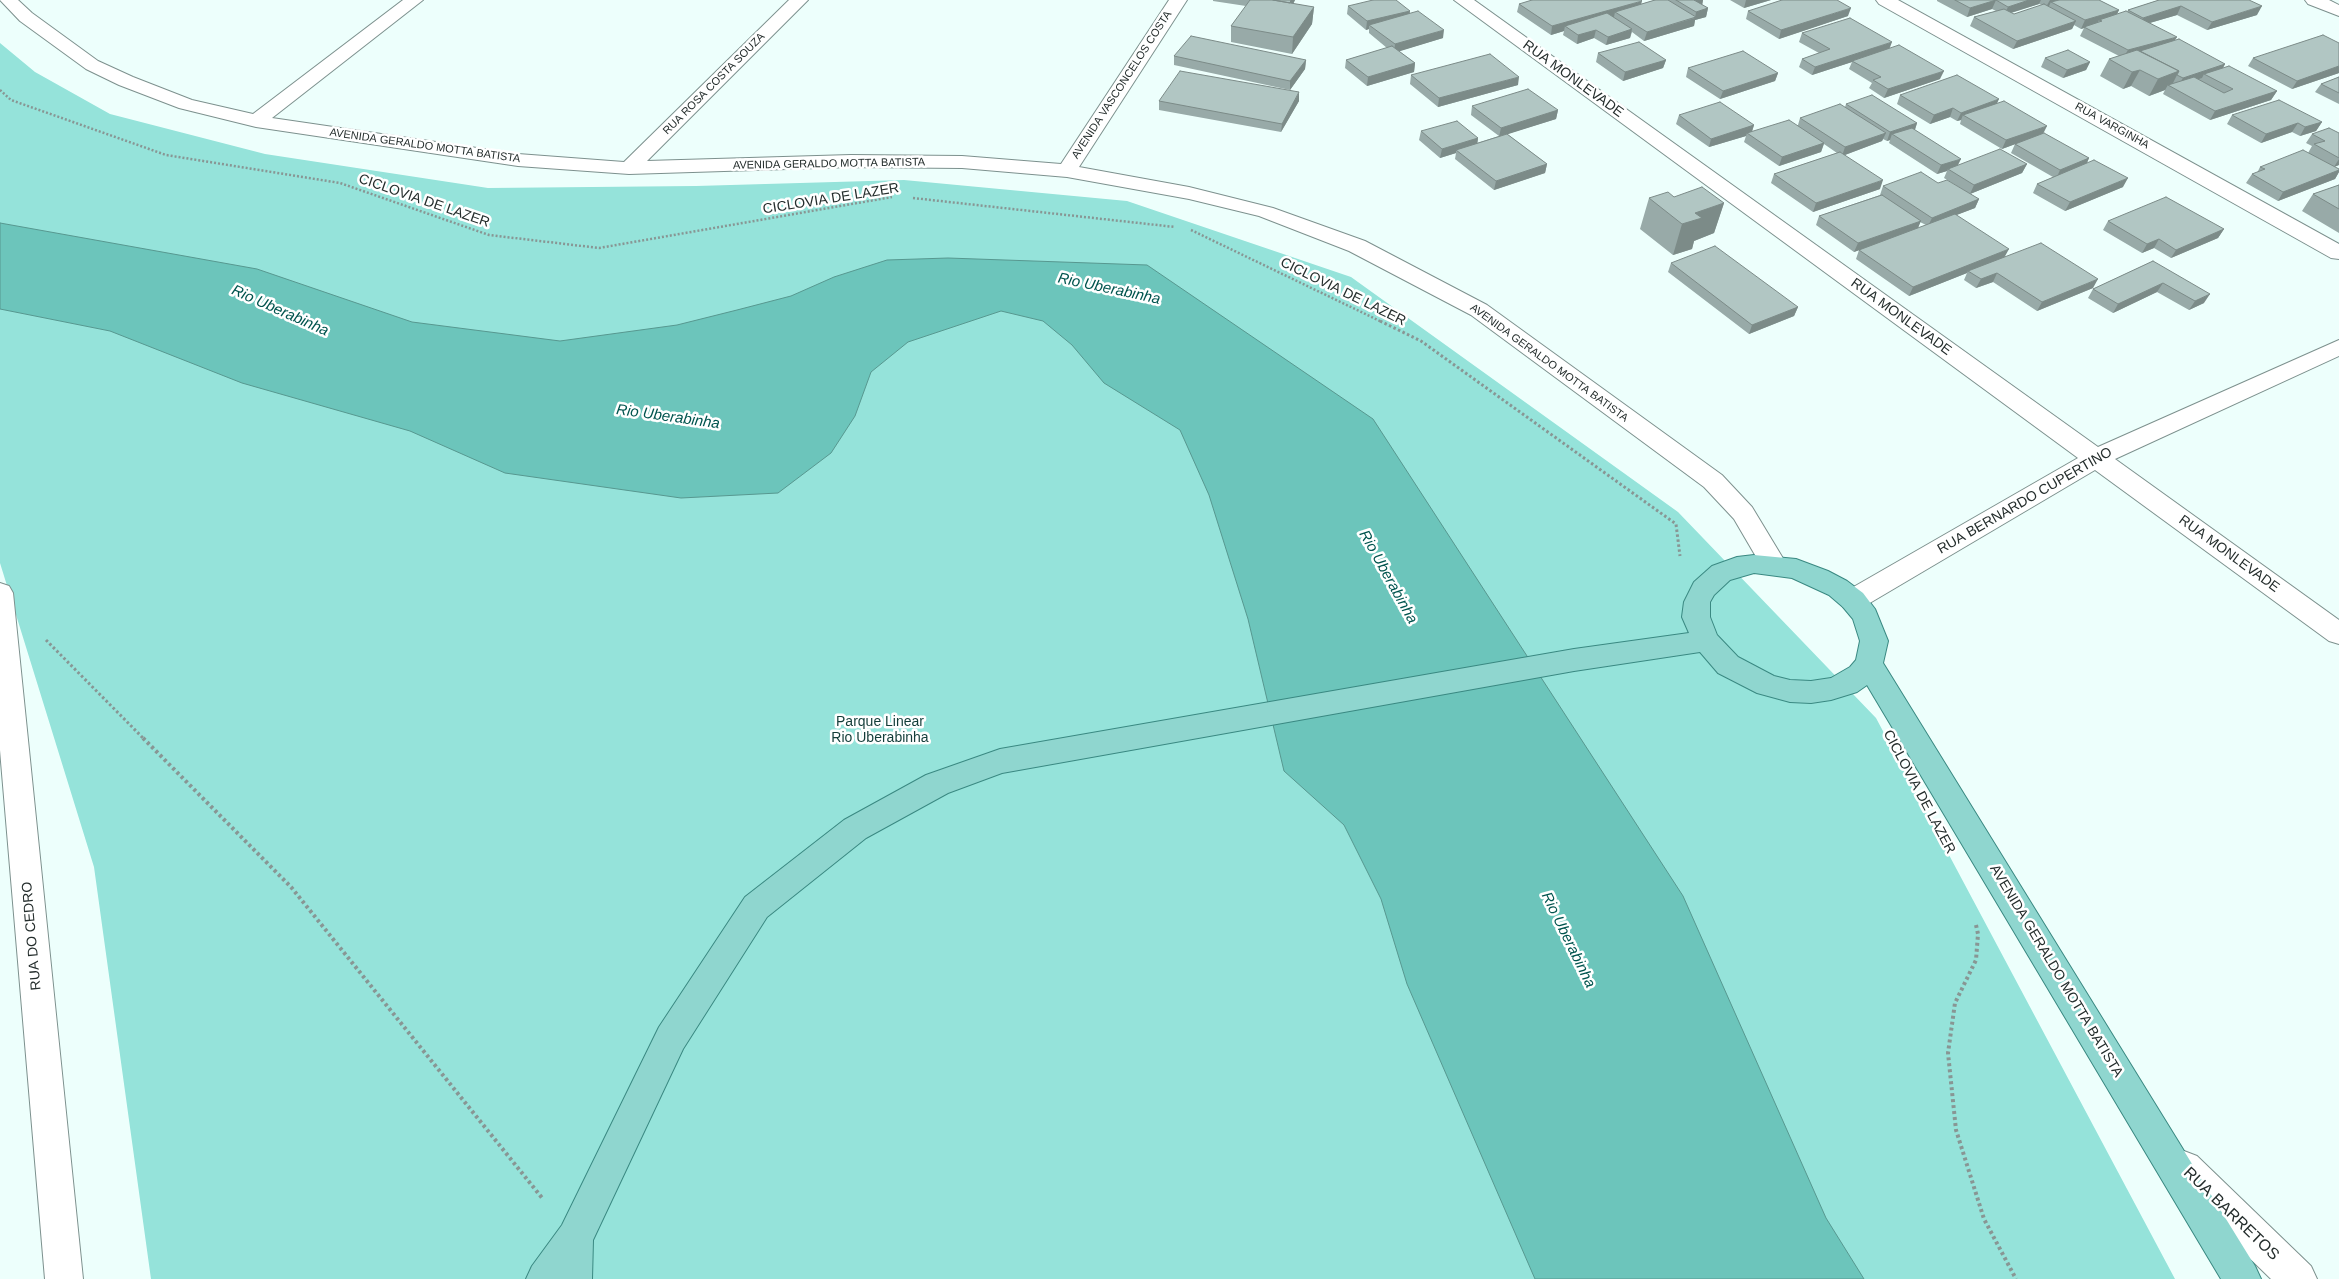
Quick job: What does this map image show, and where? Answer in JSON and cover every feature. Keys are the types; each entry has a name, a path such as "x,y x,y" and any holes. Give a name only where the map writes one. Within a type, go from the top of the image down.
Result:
{"main road":[{"path":"1754,564 1796,569 1838,588 1853,600 1865,616 1874,641 1869,664 1860,675 1847,684 1811,692 1790,691 1766,685 1728,665 1706,642 1696,617 1697,602 1703,589 1721,573 1737,567 1754,564"},
{"path":"545,1279 574,1238 671,1038 756,907 855,829 937,784 1000,761 1574,660 1706,642"},
{"name":"AVENIDA GERALDO MOTTA BATISTA","path":"1869,664 2242,1279"},
{"path":"573,1279 574,1238"}],"street":[{"name":"AVENIDA GERALDO MOTTA BATISTA","path":"8,0 29,8 92,65 126,82 186,104 256,121 518,160 629,168 851,161 962,162 1067,170 1189,193 1266,212 1357,246 1479,310 1713,481 1743,514 1774,565"},
{"path":"256,121 414,0"},
{"name":"RUA ROSA COSTA SOUZA","path":"629,168 799,0"},
{"name":"AVENIDA VASCONCELOS COSTA","path":"1067,170 1178,0"},
{"name":"RUA MONLEVADE","path":"1463,0 2339,634"},
{"name":"RUA VARGINHA","path":"1885,0 2339,253"},
{"path":"2314,0 2339,11"},
{"name":"RUA BERNARDO CUPERTINO","path":"1853,600 2096,458 2339,347"},
{"name":"RUA DO CEDRO","path":"0,593 64,1279"},
{"name":"RUA BARRETOS","path":"2164,1149 2298,1279"}],"path":[{"name":"CICLOVIA DE LAZER","path":"0,90 11,100 166,155 340,183 489,234 599,248 898,196"},
{"name":"CICLOVIA DE LAZER","path":"908,197 1179,228"},
{"name":"CICLOVIA DE LAZER","path":"1189,229 1421,341 1676,524 1680,558"},
{"path":"0,593 290,887 574,1238"},
{"path":"1974,917 1978,934 1976,960 1955,1003 1948,1053 1956,1130 1984,1219 2016,1279"}],"green space":[{"name":"Parque Linear Rio Uberabinha","path":"0,43 35,72 110,114 265,154 488,188 696,186 904,180 1127,201 1351,277 1678,512 1876,718 2175,1279 151,1279 94,867 0,563"}],"water":[{"name":"Rio Uberabinha","path":"0,223 257,269 412,322 560,341 677,325 791,296 834,277 887,260 948,258 1147,265 1373,419 1683,896 1826,1218 1864,1279 1535,1279 1407,984 1381,899 1344,825 1284,771 1248,619 1209,495 1180,430 1104,383 1072,345 1043,321 1001,311 908,342 871,372 855,416 831,453 778,493 681,498 505,473 410,431 242,383 110,331 0,309"}],"building":[{"path":"1250,0 1273,0 1314,7 1293,37 1231,26"},
{"path":"1273,0 1291,0 1290,3"},
{"path":"1373,0 1396,0 1410,11 1367,21 1348,6"},
{"path":"1532,0 1642,1 1552,26 1519,4"},
{"path":"1655,0 1668,0 1696,17 1647,32 1615,12"},
{"path":"1676,0 1694,0 1708,8 1696,12"},
{"path":"1782,0 1837,0 1851,8 1781,30 1748,11"},
{"path":"1955,0 1996,0 1970,8"},
{"path":"1996,0 2029,0 2008,7"},
{"path":"2059,0 2099,0 2119,10 2085,20 2051,2"},
{"path":"2159,0 2249,0 2262,6 2212,22 2181,6 2143,18 2128,10"},
{"path":"2044,4 2076,21 2017,41 1974,17 2004,9 2014,14"},
{"path":"1418,11 1444,30 1395,44 1369,25"},
{"path":"2126,11 2177,37 2128,50 2084,27"},
{"path":"1607,13 1632,29 1608,37 1596,30 1578,35 1565,26"},
{"path":"1850,18 1892,42 1815,67 1802,59 1830,49 1802,33"},
{"path":"2323,35 2339,43 2339,66 2297,81 2253,58"},
{"path":"1191,36 1306,60 1290,81 1174,56"},
{"path":"2179,39 2225,64 2183,78 2177,75 2179,71 2140,51"},
{"path":"1639,42 1666,60 1625,72 1598,53"},
{"path":"1899,45 1944,71 1888,89 1873,80 1881,77 1852,61"},
{"path":"1392,46 1415,63 1368,77 1346,60"},
{"path":"2068,50 2090,62 2067,70 2045,58"},
{"path":"2137,50 2179,71 2158,79 2140,70 2132,72 2109,59"},
{"path":"1743,51 1778,73 1723,91 1688,68"},
{"path":"1490,54 1519,77 1439,98 1411,75"},
{"path":"2229,66 2277,91 2215,111 2168,85 2194,77 2224,93 2233,89 2204,74"},
{"path":"1180,71 1299,92 1282,124 1159,101"},
{"path":"1957,75 1999,99 1961,113 1953,108 1934,115 1900,95"},
{"path":"2339,77 2339,93 2321,84"},
{"path":"1528,89 1558,110 1501,128 1472,106"},
{"path":"1872,95 1917,123 1890,132 1846,104"},
{"path":"2279,100 2322,122 2305,127 2298,123 2266,134 2232,115"},
{"path":"2004,101 2047,126 2006,140 1963,115"},
{"path":"1720,102 1754,125 1711,139 1679,115"},
{"path":"1840,104 1886,133 1845,147 1800,118"},
{"path":"1789,120 1824,143 1782,157 1747,133"},
{"path":"1457,121 1478,138 1442,149 1421,131"},
{"path":"1912,128 1961,159 1941,165 1892,134"},
{"path":"2329,128 2339,133 2339,158 2314,144 2325,141 2312,134"},
{"path":"2044,133 2089,158 2060,170 2015,144"},
{"path":"1507,134 1547,164 1496,181 1456,150"},
{"path":"2000,149 2027,164 1974,185 1948,169"},
{"path":"2303,150 2339,170 2283,192 2252,174 2265,169 2260,167"},
{"path":"1840,152 1883,180 1816,203 1774,174"},
{"path":"2094,160 2128,178 2070,202 2037,184"},
{"path":"1921,172 1938,183 1947,180 1979,199 1932,218 1883,186"},
{"path":"2339,185 2339,209 2313,194"},
{"path":"1702,187 1724,203 1695,213 1702,218 1682,224 1649,198 1668,192 1674,197"},
{"path":"1882,195 1921,221 1858,243 1819,216"},
{"path":"2166,197 2224,229 2176,250 2159,239 2147,244 2108,221"},
{"path":"1955,214 2009,249 1913,287 1859,250"},
{"path":"2041,243 2098,279 2042,302 1997,273 1981,279 1968,271"},
{"path":"1715,246 1798,307 1752,325 1671,263"},
{"path":"2153,261 2210,294 2195,301 2163,283 2118,304 2093,289"}]}
